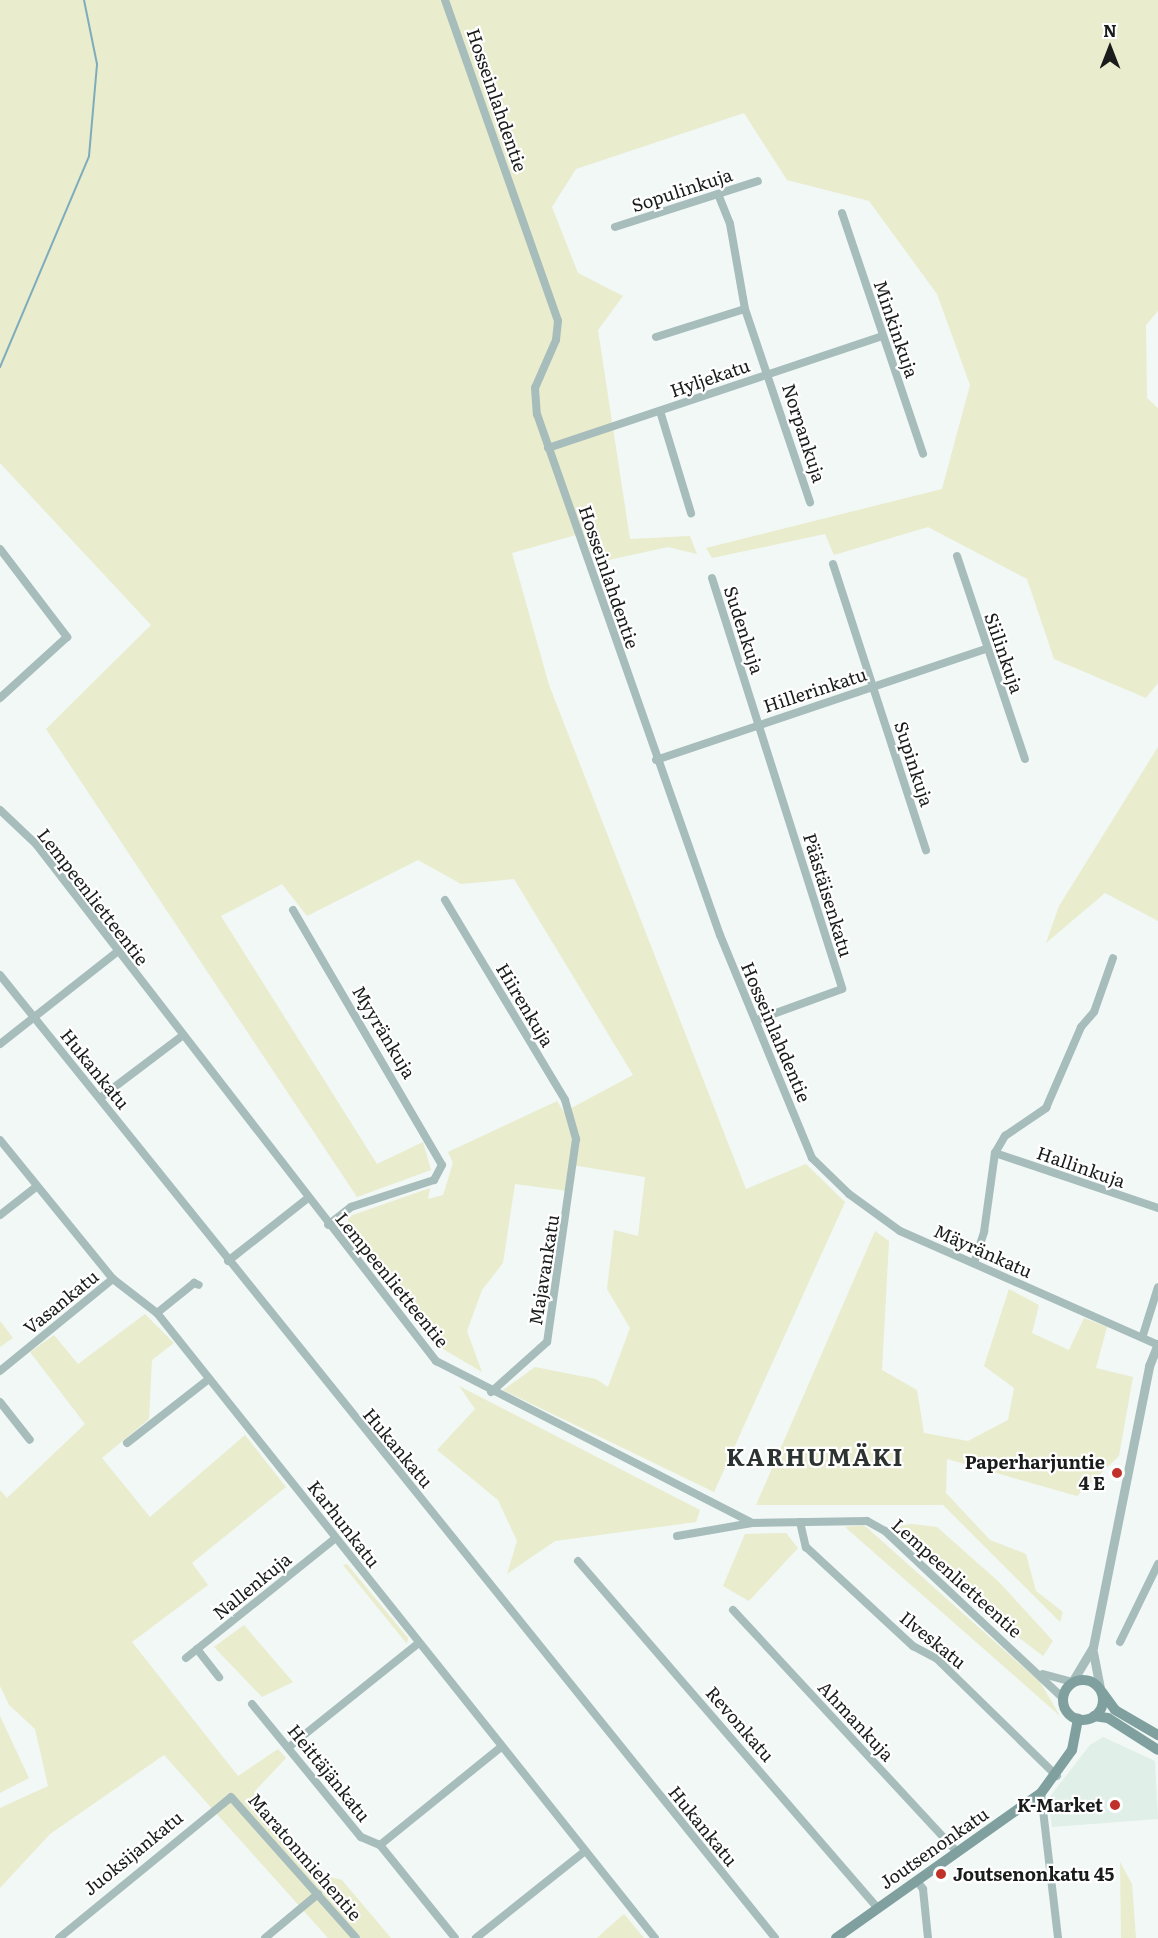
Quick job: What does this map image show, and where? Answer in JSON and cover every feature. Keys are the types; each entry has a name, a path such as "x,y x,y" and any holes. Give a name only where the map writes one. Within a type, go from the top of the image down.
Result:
{"main road":[{"path":"1158,1735 1115,1710 1100,1688 1088,1680 1072,1682 1063,1698 1068,1713 1078,1719 1094,1716 1108,1718 1158,1750"},
{"path":"1094,1716 1102,1706 1100,1688"},
{"name":"Joutsenonkatu","path":"836,1938 1041,1792 1057,1776 1072,1750 1078,1719"}],"street":[{"name":"Hosseinlahdentie","path":"446,0 558,321 556,340 535,388 548,448 656,760 727,955 757,1020 812,1158"},
{"name":"Sopulinkuja","path":"615,227 758,181"},
{"name":"Norpankuja","path":"718,194 730,224 745,309 810,502"},
{"name":"Minkinkuja","path":"842,213 923,454"},
{"path":"656,337 745,309"},
{"name":"Hyljekatu","path":"548,448 882,336"},
{"path":"660,411 691,513"},
{"path":"0,549 67,637 0,698"},
{"name":"Siilinkuja","path":"957,556 985,649 1024,759"},
{"name":"Supinkuja","path":"832,564 926,850"},
{"name":"Sudenkuja","path":"712,578 759,725"},
{"name":"Hillerinkatu","path":"656,760 985,649"},
{"name":"Päästäisenkatu","path":"757,1020 842,988 759,725"},
{"name":"Lempeenlietteentie","path":"0,810 36,844 328,1225 436,1361 491,1392 752,1523 867,1521 885,1531 1041,1674 1063,1698"},
{"name":"Hiirenkuja","path":"445,900 565,1100 574,1127"},
{"name":"Myyränkuja","path":"293,910 437,1149 441,1172 434,1180 351,1207 328,1225"},
{"path":"0,1044 117,952"},
{"path":"974,1263 984,1232 995,1154 1005,1136 1046,1108 1081,1027 1094,1012 1113,958"},
{"name":"Hukankatu","path":"0,975 775,1938"},
{"path":"100,1098 182,1036"},
{"name":"Majavankatu","path":"491,1392 548,1342 576,1166 574,1127"},
{"name":"Karhunkatu","path":"0,1140 112,1279 157,1313 655,1938"},
{"name":"Hallinkuja","path":"995,1154 1158,1208"},
{"name":"Mäyränkatu","path":"812,1158 849,1194 900,1231 1143,1335 1158,1345"},
{"path":"0,1215 36,1187"},
{"path":"228,1261 308,1198"},
{"name":"Vasankatu","path":"0,1371 112,1279"},
{"path":"157,1313 194,1283 200,1285"},
{"path":"1143,1335 1158,1287"},
{"path":"1072,1682 1093,1647 1149,1366 1158,1345"},
{"path":"127,1443 209,1378"},
{"path":"0,1402 30,1440"},
{"name":"Ilveskatu","path":"800,1522 806,1547 913,1646 936,1658 1057,1776"},
{"path":"677,1536 752,1523"},
{"name":"Nallenkuja","path":"186,1658 336,1538"},
{"name":"Revonkatu","path":"578,1561 878,1908"},
{"path":"1120,1642 1158,1564"},
{"name":"Ahmankuja","path":"733,1610 957,1852"},
{"path":"289,1747 419,1643"},
{"path":"1093,1647 1100,1688"},
{"path":"197,1649 219,1677"},
{"name":"Lempeenlietteentie","path":"1041,1674 1072,1682"},
{"name":"Heittäjänkatu","path":"252,1704 361,1837 380,1845 455,1938"},
{"path":"380,1845 501,1747"},
{"path":"1041,1792 1058,1938"},
{"name":"Maratonmiehentie","path":"231,1797 356,1938"},
{"name":"Juoksijankatu","path":"59,1938 231,1797"},
{"path":"476,1938 585,1851"},
{"path":"916,1881 923,1889 928,1938"},
{"path":"265,1938 318,1894"}],"shaded area":[{"path":"1103,1737 1155,1761 1158,1819 1052,1827 1048,1799 1090,1745"}],"green space":[{"path":"0,0 1158,0 1158,311 1146,325 1147,398 1158,408 1158,683 1146,698 1054,659 1027,579 928,527 834,555 825,534 712,558 706,548 942,489 970,385 937,294 869,201 787,180 744,113 576,169 552,207 578,273 623,296 598,330 630,539 690,536 697,554 668,547 595,563 583,533 512,553 549,685 746,1189 806,1164 845,1202 714,1492 503,1390 535,1367 596,1379 608,1387 630,1328 607,1289 614,1230 638,1236 645,1177 572,1165 568,1191 515,1184 503,1263 482,1290 467,1331 482,1372 431,1342 352,1234 347,1217 430,1188 428,1199 443,1195 453,1163 448,1152 557,1101 564,1112 633,1075 514,879 461,884 418,860 307,916 282,884 221,916 377,1164 423,1142 431,1170 357,1197 46,729 151,625 0,463"},
{"path":"1158,747 1158,921 1105,893 1046,943 1059,906"},
{"path":"875,1231 889,1241 882,1370 917,1390 924,1433 968,1441 1008,1420 1014,1388 984,1366 1009,1289 1039,1305 1032,1333 1069,1350 1084,1318 1107,1327 1096,1368 1133,1377 1119,1456 1077,1496 947,1459 946,1493 990,1540 1026,1554 1036,1591 1063,1612 1060,1622 943,1505 756,1505"},
{"path":"145,1314 174,1343 152,1360 149,1419 102,1458 150,1517 245,1435 286,1487 192,1563 208,1585 132,1642 238,1776 278,1749 286,1758 254,1792 322,1875 342,1880 391,1938 328,1938 164,1755 50,1834 0,1888 0,1808 48,1786 35,1729 9,1705 0,1686 0,1490 7,1498 85,1424 30,1352 54,1335 78,1364"},
{"path":"0,1321 13,1338 0,1347"},
{"path":"459,1386 700,1510 696,1522 555,1541 507,1574 517,1541 498,1500 437,1450 475,1409"},
{"path":"912,1524 937,1527 999,1582 1053,1641 1043,1656 977,1606 897,1526"},
{"path":"864,1525 1040,1682 1060,1716 845,1527"},
{"path":"786,1533 798,1548 749,1601 723,1586 745,1534"},
{"path":"347,1564 408,1638 407,1644 343,1565"},
{"path":"244,1625 293,1682 262,1697 214,1647"},
{"path":"0,1716 29,1778 0,1793"},
{"path":"1120,1862 1132,1884 1136,1938 1121,1938"},
{"path":"624,1914 644,1938 597,1938 609,1927"}],"waterway":[{"path":"0,367 89,156 97,64 84,0"}],"place":[{"name":"Paperharjuntie 4 E","path":"1117,1473"},
{"name":"K-Market","path":"1115,1805"},
{"name":"Joutsenonkatu 45","path":"941,1874"}],"district":[{"name":"KARHUMÄKI","path":"815,1456"}]}
